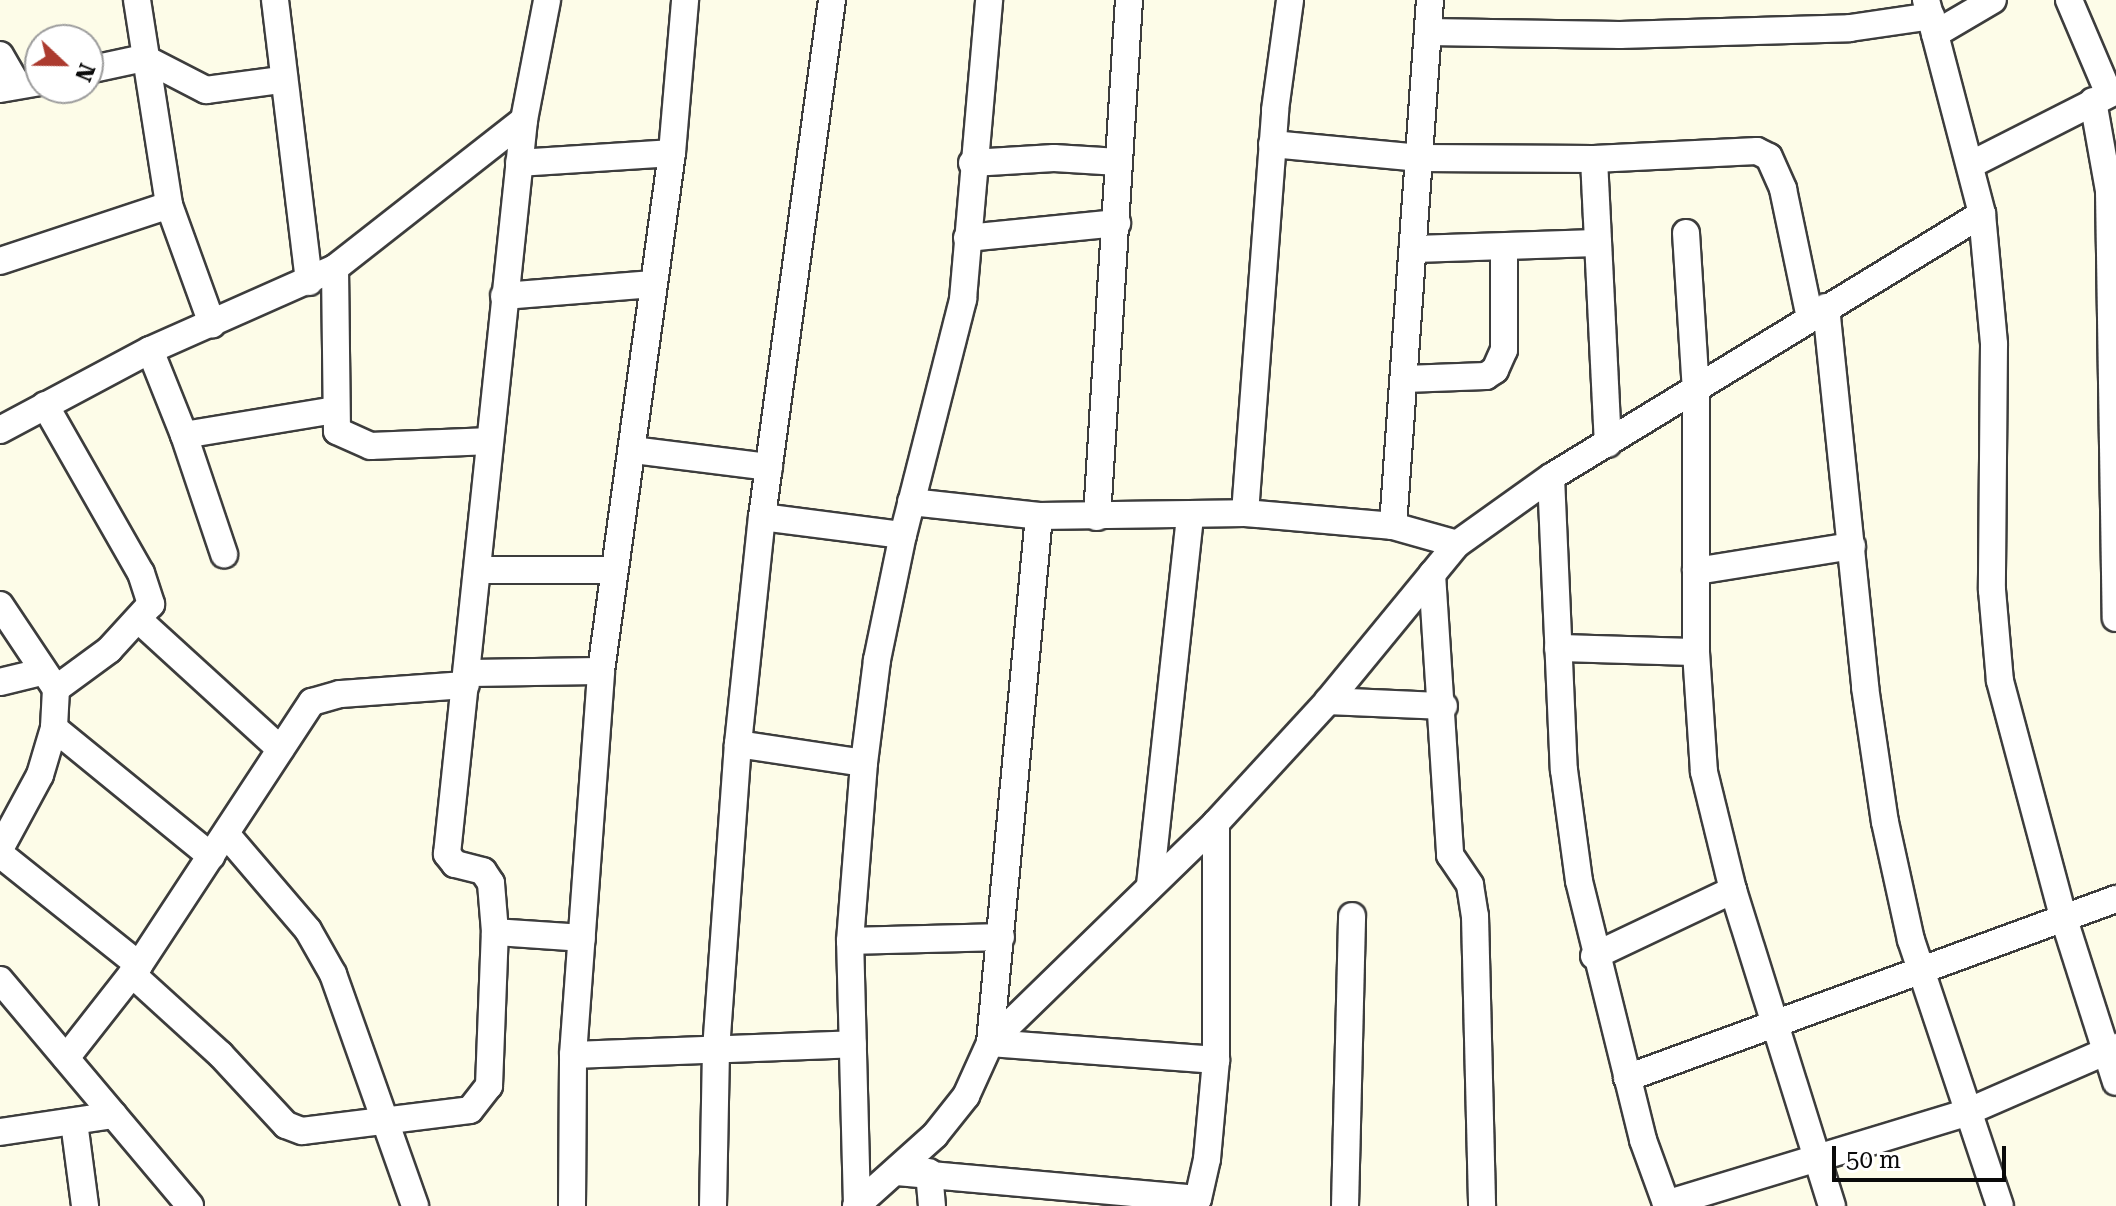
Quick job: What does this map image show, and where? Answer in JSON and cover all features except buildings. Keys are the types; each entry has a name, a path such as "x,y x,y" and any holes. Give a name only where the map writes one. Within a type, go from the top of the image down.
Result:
{"street":[{"path":"137,0 169,205 212,324"},
{"path":"275,0 281,80 309,282"},
{"path":"0,605 48,680 54,728 40,775 0,852 135,969 286,1125 318,1131 387,1116 455,1114 481,1100 489,1086 495,932 488,876 455,864 447,854 524,120 547,0"},
{"path":"572,1206 573,1055 601,671 611,570 633,450 672,153 685,0"},
{"path":"713,1206 716,1050 738,744 762,517 832,0"},
{"path":"857,1206 850,941 864,763 877,660 903,535 951,360 967,238 989,0"},
{"path":"1097,517 1129,0"},
{"path":"1245,513 1272,144 1290,0"},
{"path":"1393,526 1430,0"},
{"path":"1428,32 1681,33 1850,28 1931,17 1993,0"},
{"path":"2069,0 2106,95 2112,257 2116,618"},
{"path":"1931,17 1972,164 1982,214 1994,344 1992,590 2000,681 2063,916 2110,1049 2116,1082"},
{"path":"0,55 19,85"},
{"path":"104,67 144,58 206,90 281,80"},
{"path":"1972,164 2106,95"},
{"path":"0,430 150,350 335,268 524,120"},
{"path":"1272,144 1420,158 1594,159 1757,151 1769,157 1783,189 1818,312 1852,546 1885,822 1921,974 1965,1113 2000,1206"},
{"path":"519,163 672,153"},
{"path":"972,163 1054,158 1119,162"},
{"path":"1594,159 1608,444"},
{"path":"0,261 169,205"},
{"path":"990,1043 1216,823 1328,701 1457,544 1551,477 1696,393 1818,312 1982,214"},
{"path":"967,238 1117,223"},
{"path":"1686,233 1696,393 1696,652 1704,772 1733,890 1832,1206"},
{"path":"1413,249 1598,243"},
{"path":"1405,379 1486,376 1495,370 1504,350 1504,248"},
{"path":"335,268 337,431 371,446 490,441"},
{"path":"504,296 653,284"},
{"path":"150,350 184,435 224,554"},
{"path":"0,682 48,680 140,621 151,604 149,590 45,405"},
{"path":"184,435 335,410"},
{"path":"633,450 769,467"},
{"path":"1551,477 1564,770 1594,956 1666,1205 1965,1113 2110,1049"},
{"path":"911,502 1039,516 1245,513 1393,526 1457,544"},
{"path":"1150,885 1190,515"},
{"path":"857,1206 935,1135 966,1096 990,1043 1039,516"},
{"path":"762,517 903,535"},
{"path":"1696,571 1852,546"},
{"path":"478,570 611,570"},
{"path":"1432,574 1444,706 1450,855 1470,885 1475,916 1482,1206"},
{"path":"140,621 280,749"},
{"path":"1558,648 1696,652"},
{"path":"66,1058 135,969 304,711 321,696 467,679 601,671"},
{"path":"1328,701 1444,706"},
{"path":"54,728 211,856"},
{"path":"738,744 864,763"},
{"path":"897,1172 929,1172 1059,1196 1198,1199 1207,1159 1216,1060 1216,823"},
{"path":"226,834 308,930 333,974 387,1116 415,1206"},
{"path":"1594,956 1733,890"},
{"path":"1627,1078 1921,974 2063,916 2116,899"},
{"path":"1345,1206 1352,916"},
{"path":"495,932 582,938"},
{"path":"850,941 1001,937"},
{"path":"4,989 190,1206"},
{"path":"990,1043 1216,1060"},
{"path":"573,1055 853,1044"},
{"path":"0,1132 114,1115"},
{"path":"74,1122 85,1206"},
{"path":"929,1172 932,1206"}]}
